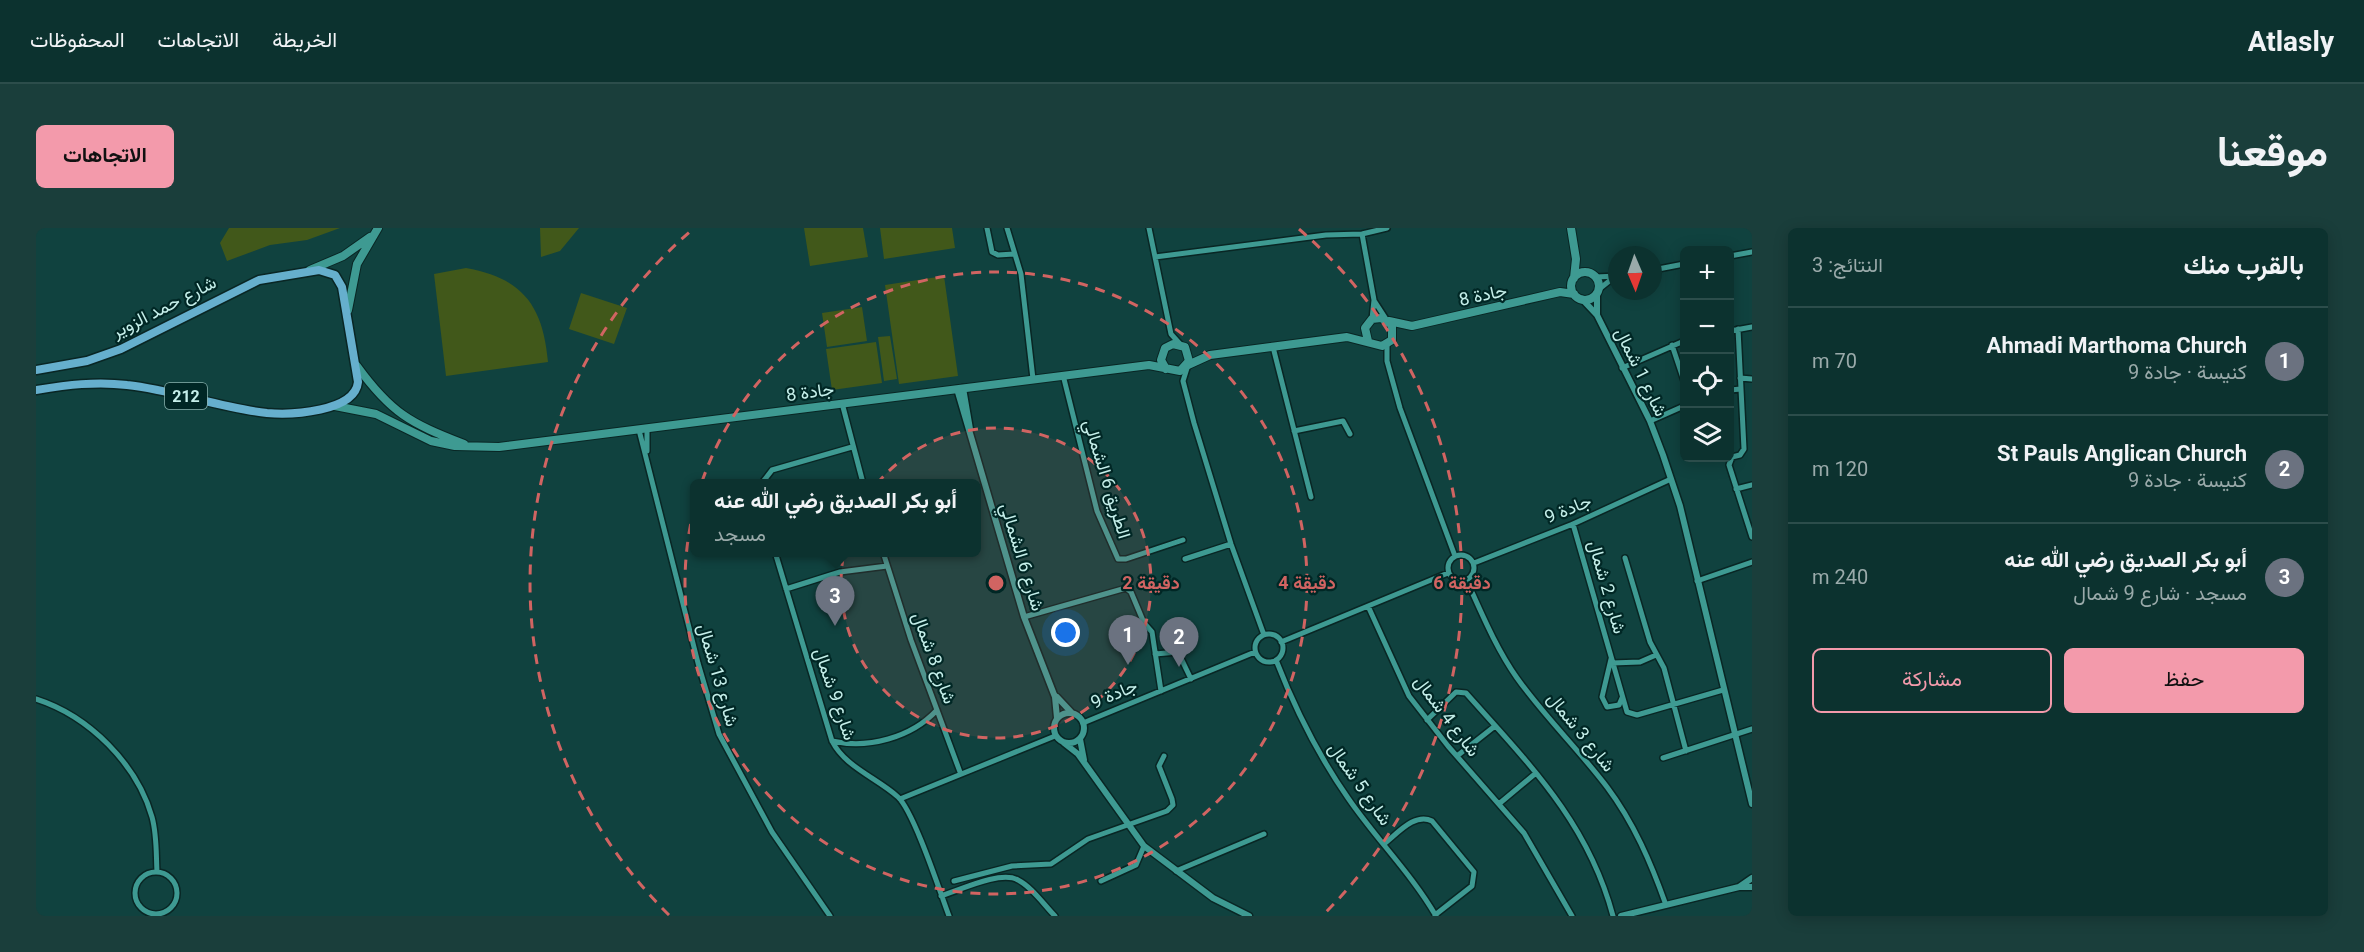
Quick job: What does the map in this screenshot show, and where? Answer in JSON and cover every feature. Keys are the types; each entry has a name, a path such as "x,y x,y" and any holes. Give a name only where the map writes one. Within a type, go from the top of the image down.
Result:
{"main road":[{"path":"1571,228 1576,254 1574,294 1582,299 1590,298 1597,292 1592,275 1576,254"},
{"path":"307,271 350,252 376,231"},
{"path":"348,310 357,264 376,231"},
{"path":"307,271 330,272 335,275 342,287 348,310 349,334 357,366 357,392 335,406"},
{"name":"شارع حمد الزوير","path":"36,370 98,358 143,339 250,283 307,271"},
{"path":"1573,280 1581,273 1592,275"},
{"name":"جادة 8","path":"1560,292 1573,280"},
{"name":"جادة 8","path":"1389,342 1412,326 1560,292 1574,294"},
{"path":"1210,355 1173,344 1163,352 1168,370 1180,371 1210,355 1347,337 1368,341 1376,346 1389,342 1394,329 1387,320 1370,321 1347,337"},
{"name":"جادة 8","path":"1387,320 1412,326"},
{"path":"1368,341 1365,334 1370,321"},
{"path":"1183,346 1190,356 1188,365"},
{"name":"جادة 8","path":"1149,364 1163,352"},
{"name":"جادة 8","path":"335,406 376,414 431,441 474,447 643,429 1149,364 1168,370"},
{"name":"جادة 8","path":"357,366 387,404 411,422 474,447"},
{"name":"212","path":"36,390 83,383 124,384 264,412 288,413 335,406"}],"street":[{"path":"987,228 993,252 998,255 1014,254"},
{"path":"1007,228 1021,274 1033,379"},
{"path":"1149,228 1171,334 1183,346"},
{"path":"1155,257 1326,235 1362,234 1387,228"},
{"path":"1362,234 1374,300 1370,321"},
{"path":"1734,255 1752,252"},
{"path":"1662,268 1680,265"},
{"path":"1592,275 1608,276"},
{"path":"1597,292 1608,283"},
{"name":"شارع 1 شمال","path":"1597,292 1597,315"},
{"name":"شارع 1 شمال","path":"1582,299 1597,315 1650,421 1671,479 1680,506 1752,804"},
{"path":"1374,300 1387,320"},
{"path":"1734,330 1752,327"},
{"path":"1738,329 1744,449 1740,454 1732,457 1729,462 1752,537"},
{"path":"1163,352 1171,334"},
{"path":"1387,361 1389,342"},
{"path":"1622,368 1680,342"},
{"path":"1672,345 1680,369"},
{"path":"1376,346 1387,361 1414,450 1455,556"},
{"path":"1273,347 1311,497"},
{"path":"1188,365 1183,381 1231,544 1264,635"},
{"path":"1168,370 1183,381"},
{"name":"الطريق 6 الشمالي","path":"1063,375 1096,511 1118,559 1126,559 1183,540"},
{"path":"1740,378 1752,379"},
{"name":"شارع 6 الشمالي","path":"960,388 1024,617 1053,691 1057,718"},
{"path":"1734,390 1741,389"},
{"path":"842,403 862,479"},
{"path":"1650,421 1680,408"},
{"path":"1294,431 1343,420 1350,434"},
{"name":"شارع 13 شمال","path":"643,429 685,612 719,734 772,832 830,916"},
{"path":"765,479 772,470 852,447"},
{"name":"جادة 9","path":"1474,562 1574,524 1671,479"},
{"path":"1736,489 1752,485"},
{"name":"شارع 2 شمال","path":"1574,524 1612,661 1622,698 1618,705 1607,707 1602,697 1612,661"},
{"path":"1185,558 1231,544"},
{"path":"1462,555 1474,562 1473,576 1467,581 1460,582 1452,579 1448,573 1450,560 1455,556 1462,555"},
{"name":"شارع 9 شمال","path":"776,557 832,741 843,756 900,799 922,846 949,916"},
{"name":"شارع 8 شمال","path":"884,557 960,772"},
{"path":"1625,558 1650,642 1664,668 1686,751"},
{"path":"1697,581 1752,562"},
{"path":"786,589 840,572 887,566"},
{"path":"1281,642 1448,573"},
{"name":"شارع 3 شمال","path":"1467,581 1490,631 1517,678 1607,788 1627,816 1639,836 1666,905"},
{"path":"1024,617 1126,588 1131,592 1144,624 1152,632 1161,691"},
{"name":"شارع 4 شمال","path":"1368,606 1409,696 1457,756 1524,833 1572,916"},
{"path":"1264,635 1274,635 1281,642 1282,651 1276,660 1264,661 1255,652 1257,641 1264,635"},
{"path":"1155,654 1178,652 1191,679"},
{"name":"جادة 9","path":"1083,723 1255,652"},
{"path":"1612,661 1640,662 1656,654"},
{"name":"شارع 5 شمال","path":"1276,660 1294,705 1326,766 1436,916"},
{"path":"1622,698 1630,714 1723,690"},
{"name":"شارع 6 الشمالي","path":"1053,691 1072,713"},
{"path":"1427,720 1460,691 1466,693 1552,791 1588,847 1605,886 1613,916"},
{"path":"36,699 50,703 105,741 133,778 152,818 156,844 156,872"},
{"path":"832,741 850,745 900,736 927,721 937,710"},
{"path":"1064,743 1075,743 1083,734 1083,723 1072,713 1057,718 1053,727 1055,736 1064,743 1074,750 1144,846 1213,898 1249,916"},
{"path":"1457,756 1495,726"},
{"path":"1664,758 1752,729"},
{"path":"900,799 960,772 1055,736"},
{"path":"1080,739 1086,766"},
{"path":"954,881 1012,866 1051,864 1088,839 1167,811 1173,805 1159,766 1164,756"},
{"path":"1500,803 1536,773"},
{"path":"1384,844 1416,819 1426,818 1432,821 1474,872 1472,886 1436,916"},
{"path":"1176,871 1264,834"},
{"path":"1101,881 1136,865 1144,846"},
{"path":"156,872 171,878 177,894 169,910 151,915 140,906 135,892 141,879 156,872"},
{"path":"942,896 999,877 1011,877 1019,880 1055,916"},
{"path":"1739,887 1752,878"},
{"path":"1621,916 1739,887 1752,887"}],"green space":[{"path":"229,228 340,228 307,240 270,245 227,261 220,243"},
{"path":"540,228 579,228 560,251 541,257"},
{"path":"804,228 863,228 868,257 810,266"},
{"path":"880,228 952,228 955,248 884,259"},
{"path":"466,268 502,279 516,287 527,298 541,325 548,362 446,376 434,274"},
{"path":"944,276 958,376 899,384 885,285"},
{"path":"581,293 627,308 614,344 569,329"},
{"path":"862,307 867,341 827,347 822,313"},
{"path":"890,336 897,379 884,381 878,337"},
{"path":"876,342 882,383 832,390 826,349"}],"place":[{"name":"أبو بكر الصديق رضي الله عنه","path":"835,626"},
{"name":"Ahmadi Marthoma Church","path":"1128,665"},
{"name":"St Pauls Anglican Church","path":"1179,667"}]}
